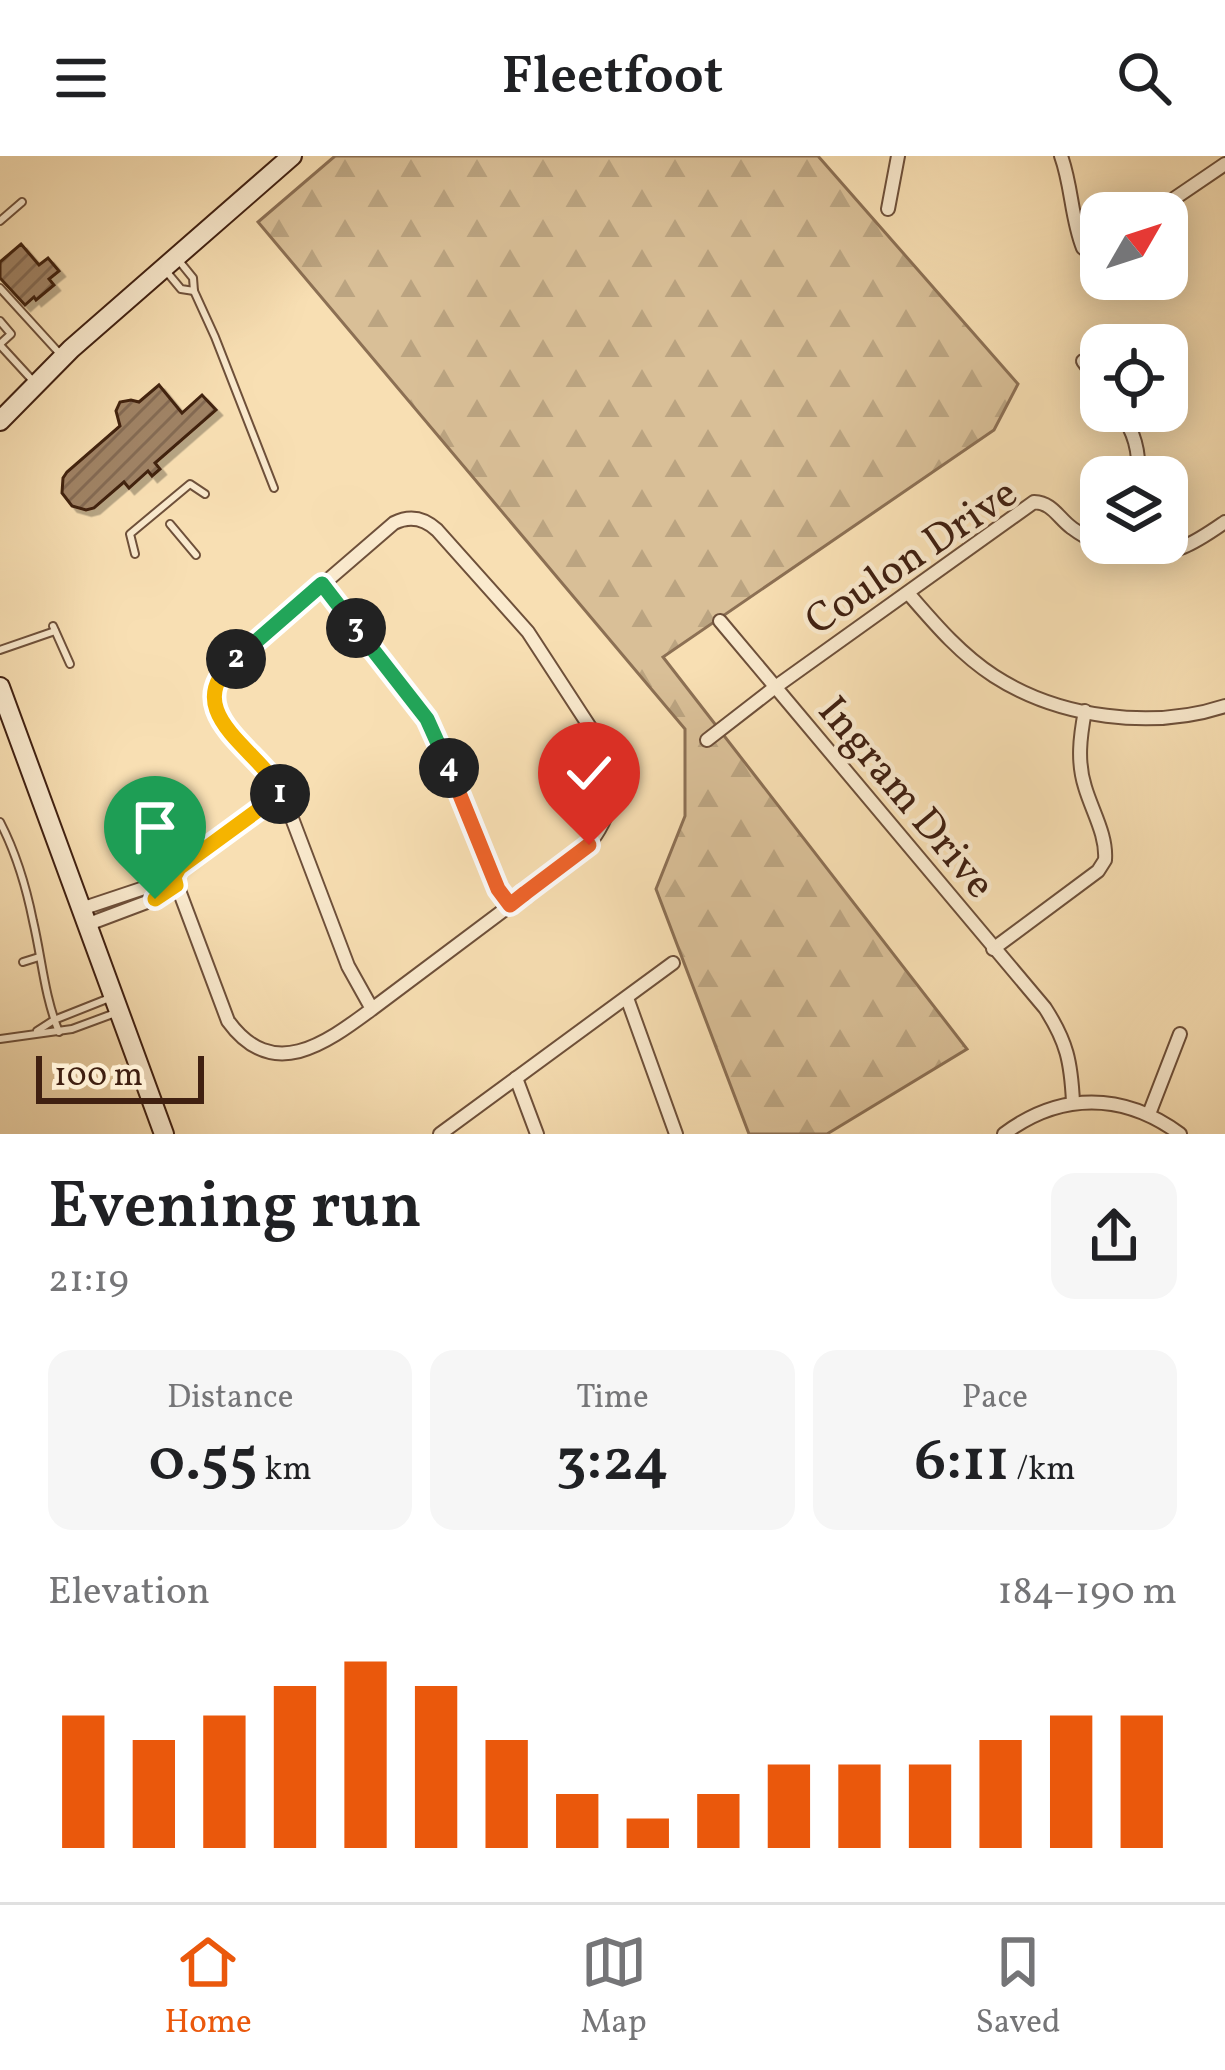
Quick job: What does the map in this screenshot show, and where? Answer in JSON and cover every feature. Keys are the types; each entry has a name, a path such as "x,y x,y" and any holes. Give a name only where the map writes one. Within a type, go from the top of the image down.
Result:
{"street":[{"path":"0,421 63,357 292,156"},
{"path":"888,209 898,156"},
{"path":"1061,156 1080,241"},
{"path":"1184,192 1225,164"},
{"name":"Coulon Drive","path":"707,740 1034,502 1048,504 1080,534"},
{"path":"282,792 179,868 174,877 223,1012 239,1035 259,1047 286,1053 317,1046 342,1031 372,1009 589,845 616,784 612,761 523,626 437,530 419,519 394,523 227,667 215,690 218,718 282,792 348,965 372,1009"},
{"name":"Coulon Drive","path":"1188,544 1225,522"},
{"path":"322,584 433,730 494,881 510,905"},
{"path":"908,593 959,649 1023,693 1084,711 1151,719 1190,716 1225,706"},
{"name":"Ingram Drive","path":"720,621 1048,1012 1067,1049 1073,1102"},
{"path":"0,687 164,1134"},
{"path":"993,949 1098,871 1106,860 1081,771 1084,711"},
{"path":"84,917 150,886 176,885"},
{"path":"440,1134 673,963"},
{"path":"627,998 676,1134"},
{"path":"1149,1114 1180,1034"},
{"path":"516,1078 537,1134"},
{"path":"1004,1134 1037,1114 1073,1102 1112,1104 1149,1114 1180,1134"}],"lane":[{"path":"0,220 22,202"},
{"path":"170,263 181,289 194,291"},
{"path":"170,263 193,278 194,291 274,488"},
{"path":"0,288 63,357"},
{"path":"0,321 11,334 0,345 37,384"},
{"path":"135,554 130,534 190,484 205,494"},
{"path":"170,524 196,555"},
{"path":"0,650 54,628 70,664"},
{"path":"0,822 23,880 59,1031"},
{"path":"23,962 39,958"},
{"path":"34,1033 54,1020 116,1004"},
{"path":"0,1039 59,1031 116,1004"}],"green space":[{"path":"335,156 818,156 1018,384 994,430 663,657 967,1049 827,1134 749,1134 656,889 685,816 685,729 258,222"}],"building":[{"path":"21,244 39,265 48,258 59,271 49,279 54,285 25,305 0,278 0,262"},
{"path":"159,385 182,413 202,395 216,410 155,463 160,469 152,476 148,471 129,488 124,482 94,508 72,506 62,493 67,472 120,426 116,411 120,402 139,402"}],"route":[{"path":"155,899 176,885 179,868 282,792 218,718 215,690 227,667 322,584 439,740 494,881 510,905 589,845"}]}
